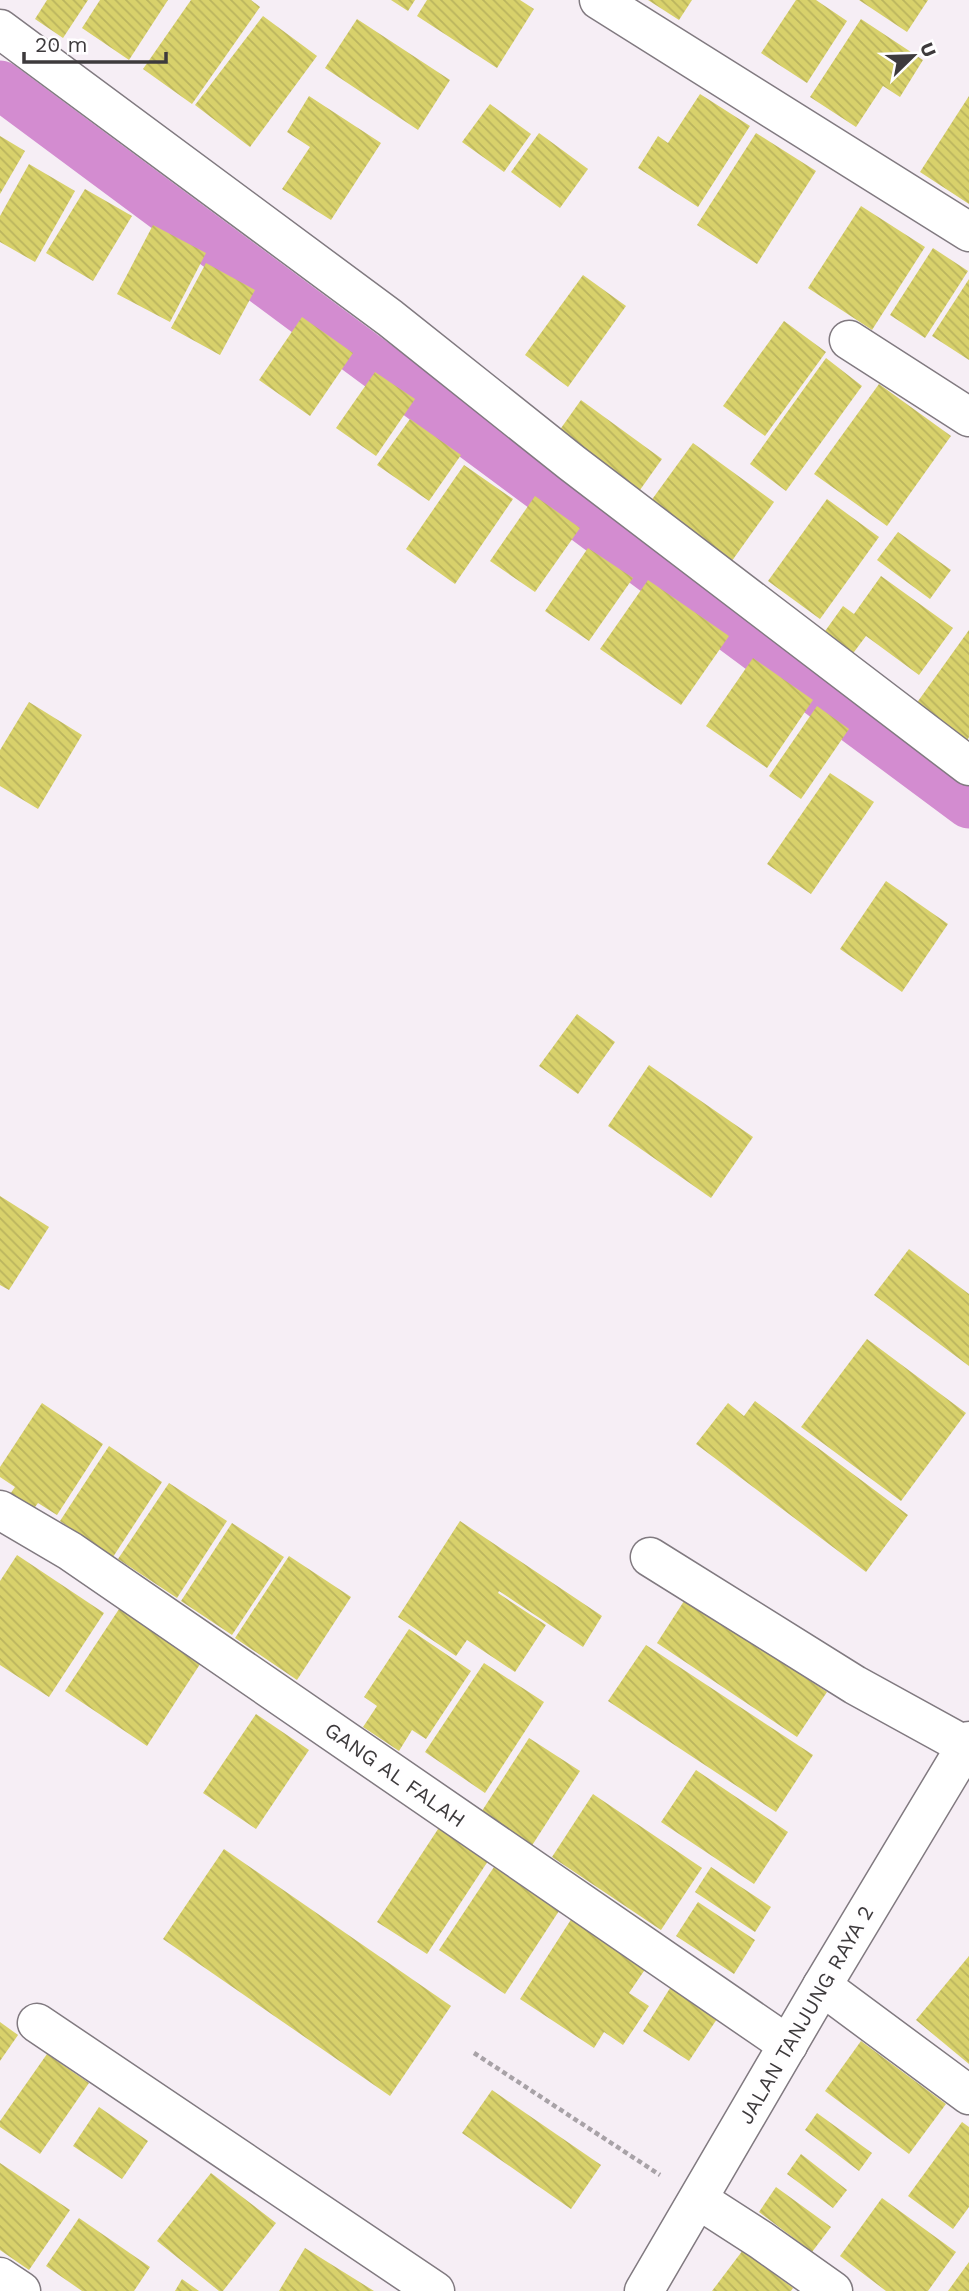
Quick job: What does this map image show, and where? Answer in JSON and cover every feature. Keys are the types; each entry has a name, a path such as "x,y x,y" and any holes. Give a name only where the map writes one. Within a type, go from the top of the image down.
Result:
{"street":[{"path":"599,0 969,232"},
{"path":"0,29 390,318 572,463 969,766"},
{"path":"849,340 969,416"},
{"name":"GANG AL FALAH","path":"0,1510 71,1551 788,2045"},
{"path":"650,1557 855,1685 967,1743"},
{"name":"JALAN TANJUNG RAYA 2","path":"644,2291 967,1743"},
{"path":"822,1986 969,2095"},
{"path":"37,2023 435,2291"},
{"path":"699,2200 833,2291"},
{"path":"0,2277 21,2291"}],"path":[{"path":"474,2053 699,2200"}],"building":[{"path":"47,0 88,0 63,38 35,19"},
{"path":"100,0 168,0 129,60 82,28"},
{"path":"191,0 251,0 260,7 192,104 143,69"},
{"path":"391,0 415,0 408,11"},
{"path":"427,0 520,0 534,9 497,68 417,16"},
{"path":"648,0 692,0 679,20"},
{"path":"796,0 816,0 847,21 807,83 761,53"},
{"path":"859,0 928,0 907,32"},
{"path":"263,16 317,56 250,147 195,105"},
{"path":"357,19 450,80 418,130 325,68"},
{"path":"861,19 923,60 900,97 883,86 856,127 810,97"},
{"path":"700,94 750,126 698,207 638,168 658,136 668,143"},
{"path":"309,96 381,143 331,220 282,189 310,147 287,132"},
{"path":"969,96 969,204 920,172"},
{"path":"490,104 531,134 504,172 462,142"},
{"path":"539,133 588,169 560,208 511,172"},
{"path":"756,133 816,171 757,264 697,225"},
{"path":"0,136 25,151 0,194"},
{"path":"29,164 75,191 35,262 0,242 0,216"},
{"path":"85,189 132,216 93,281 46,253"},
{"path":"861,206 925,247 872,330 808,288"},
{"path":"153,225 206,253 170,322 117,294"},
{"path":"933,248 968,271 925,338 890,315"},
{"path":"206,263 255,290 220,355 171,328"},
{"path":"583,275 626,306 568,387 525,355"},
{"path":"969,279 969,360 932,336"},
{"path":"302,317 353,353 310,416 259,380"},
{"path":"784,321 826,352 765,436 723,406"},
{"path":"826,358 862,386 786,491 750,464"},
{"path":"375,372 415,399 376,456 336,428"},
{"path":"879,384 951,436 887,526 814,474"},
{"path":"581,400 662,459 635,497 554,438"},
{"path":"410,419 461,455 429,501 377,465"},
{"path":"693,443 774,502 729,565 648,505"},
{"path":"464,465 513,499 455,584 406,549"},
{"path":"535,496 580,528 535,592 490,561"},
{"path":"827,499 879,537 820,619 768,581"},
{"path":"898,532 951,570 930,599 877,560"},
{"path":"588,548 633,578 589,641 545,611"},
{"path":"881,576 953,628 919,675 866,636 851,656 823,634 843,606 854,614"},
{"path":"648,580 729,636 681,705 600,649"},
{"path":"969,630 969,737 967,741 916,704"},
{"path":"753,658 813,700 767,768 706,726"},
{"path":"29,702 82,735 38,809 0,786 0,750"},
{"path":"817,706 849,729 801,799 769,776"},
{"path":"830,773 874,802 811,894 767,864"},
{"path":"886,881 948,924 902,992 840,949"},
{"path":"577,1014 615,1042 578,1094 539,1066"},
{"path":"649,1065 753,1137 711,1198 608,1126"},
{"path":"0,1196 49,1227 9,1290 0,1285"},
{"path":"909,1249 969,1294 969,1366 874,1295"},
{"path":"867,1339 966,1413 901,1501 801,1427"},
{"path":"755,1401 908,1515 866,1572 696,1444 728,1403 744,1416"},
{"path":"42,1403 103,1444 57,1515 38,1503 29,1515 6,1500 15,1487 0,1477 0,1467"},
{"path":"109,1446 162,1482 113,1557 60,1521"},
{"path":"169,1483 227,1521 177,1598 118,1559"},
{"path":"460,1521 602,1616 583,1647 499,1591 498,1593 546,1625 515,1672 467,1640 456,1656 398,1617"},
{"path":"232,1523 284,1557 232,1635 181,1601"},
{"path":"17,1555 104,1613 49,1697 0,1665 0,1581"},
{"path":"289,1556 351,1597 297,1680 235,1638"},
{"path":"686,1598 827,1692 797,1737 657,1643"},
{"path":"123,1603 204,1658 147,1746 65,1691"},
{"path":"409,1629 471,1671 426,1739 412,1730 399,1751 363,1727 377,1706 364,1697"},
{"path":"646,1645 813,1755 776,1812 608,1701"},
{"path":"484,1663 544,1702 485,1793 425,1752"},
{"path":"256,1714 309,1750 256,1829 203,1793"},
{"path":"529,1738 580,1771 531,1847 480,1814"},
{"path":"696,1770 788,1832 754,1884 661,1822"},
{"path":"593,1794 702,1868 661,1930 552,1857"},
{"path":"440,1826 490,1858 427,1954 377,1922"},
{"path":"224,1849 451,2006 390,2096 163,1939"},
{"path":"494,1867 559,1911 505,1994 439,1950"},
{"path":"711,1867 771,1907 755,1932 695,1892"},
{"path":"698,1902 755,1940 734,1974 676,1936"},
{"path":"572,1918 646,1968 629,1993 649,2006 623,2045 604,2032 594,2048 520,1999"},
{"path":"969,1956 969,2064 916,2020"},
{"path":"672,1985 719,2016 689,2061 643,2031"},
{"path":"0,2022 18,2035 0,2061"},
{"path":"861,2041 946,2104 909,2154 825,2091"},
{"path":"47,2054 89,2083 40,2154 0,2127 0,2121"},
{"path":"492,2090 601,2165 571,2209 462,2133"},
{"path":"99,2107 148,2141 122,2179 73,2146"},
{"path":"817,2113 872,2153 859,2171 805,2130"},
{"path":"962,2122 969,2127 969,2207 953,2229 908,2196"},
{"path":"801,2154 847,2190 833,2208 787,2174"},
{"path":"0,2163 70,2210 29,2270 0,2250"},
{"path":"211,2173 276,2223 223,2291 219,2291 157,2241"},
{"path":"776,2187 831,2227 812,2252 759,2212"},
{"path":"882,2198 956,2252 928,2291 886,2291 840,2256"},
{"path":"79,2218 150,2267 134,2291 82,2291 46,2266"},
{"path":"305,2248 374,2291 279,2291"},
{"path":"743,2250 793,2288 791,2291 712,2291"},
{"path":"969,2262 969,2291 948,2291"},
{"path":"182,2279 199,2291 175,2291"}],"waterway":[{"path":"0,85 969,804"}]}
